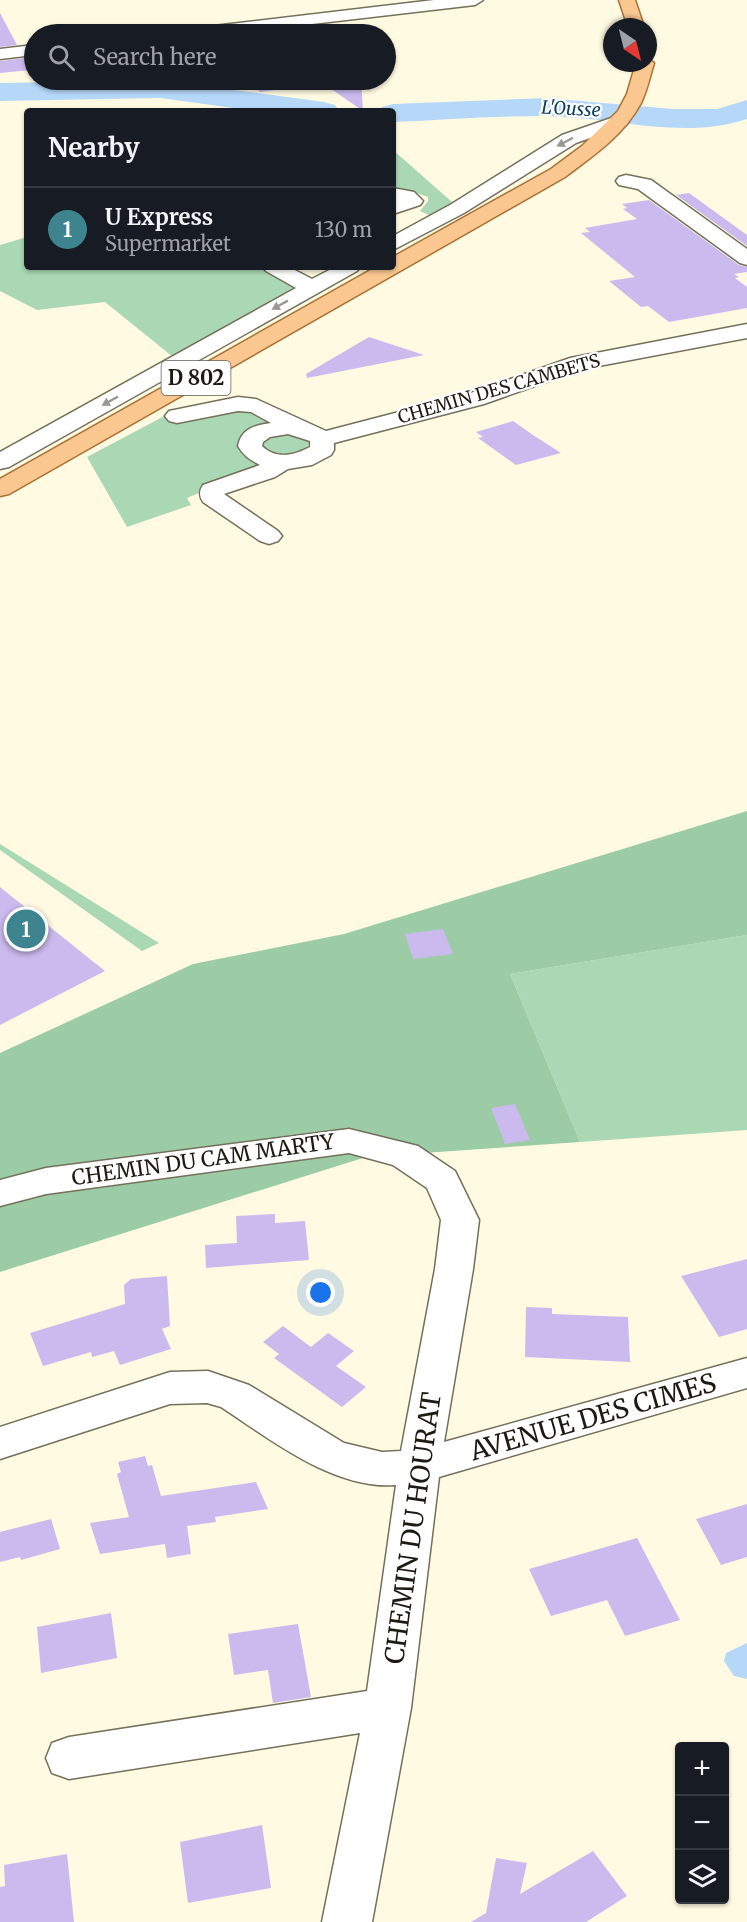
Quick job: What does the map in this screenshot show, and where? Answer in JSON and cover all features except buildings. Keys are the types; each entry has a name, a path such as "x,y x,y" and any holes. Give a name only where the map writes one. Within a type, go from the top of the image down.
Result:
{"main road":[{"path":"616,0 631,18"},
{"path":"627,0 633,18"},
{"name":"D 802","path":"396,265 558,172 581,156 621,120 633,102 642,72"},
{"name":"D 802","path":"0,489 387,270"}],"street":[{"path":"272,24 475,0"},
{"path":"0,54 24,51"},
{"path":"396,242 468,202 569,139 621,120"},
{"path":"626,181 644,184 747,259"},
{"path":"396,194 407,196 413,201 396,207"},
{"path":"396,223 468,202"},
{"path":"297,270 329,274"},
{"path":"0,462 12,448 329,274"},
{"name":"CHEMIN DES CAMBETS","path":"283,462 252,453 248,447 249,441 255,435 275,428 312,434 476,399 578,363 747,331"},
{"path":"177,416 238,404 256,406 312,434 322,450 315,455 283,462 266,472 212,490 212,497 269,536"},
{"name":"CHEMIN DU CAM MARTY","path":"0,1193 46,1181 349,1141 405,1155"},
{"name":"CHEMIN DU HOURAT","path":"347,1922 388,1708 419,1466 454,1269 460,1220 442,1180 405,1155"},
{"name":"AVENUE DES CIMES","path":"0,1443 170,1388 208,1387 235,1396 333,1457 382,1469 419,1466 747,1373"},
{"path":"69,1758 388,1708"}],"green space":[{"path":"396,153 452,202 433,217 420,211 428,201 428,197 405,189 396,190"},
{"path":"24,238 24,270 265,270 300,289 173,357 105,302 37,310 0,291 0,245"},
{"path":"255,408 283,424 239,445 242,454 267,464 187,498 191,505 127,527 87,457 170,413"},
{"path":"291,434 305,438 309,442 306,450 283,455 261,448 262,440 273,435"},
{"path":"747,811 747,935 510,974 580,1142 366,1157 0,1272 0,1053 193,964 344,934"},
{"path":"0,844 159,943 142,951 0,850"},
{"path":"747,935 747,1130 580,1142 510,974"}],"water":[{"path":"747,1643 747,1679 734,1676 724,1661 726,1653"}],"waterway":[{"name":"L'Ousse","path":"0,92 107,90"},
{"name":"L'Ousse","path":"167,90 302,108"},
{"name":"L'Ousse","path":"396,113 545,107 674,118 720,118 747,109"}],"place":[{"name":"U Express","path":"26,929"}]}
